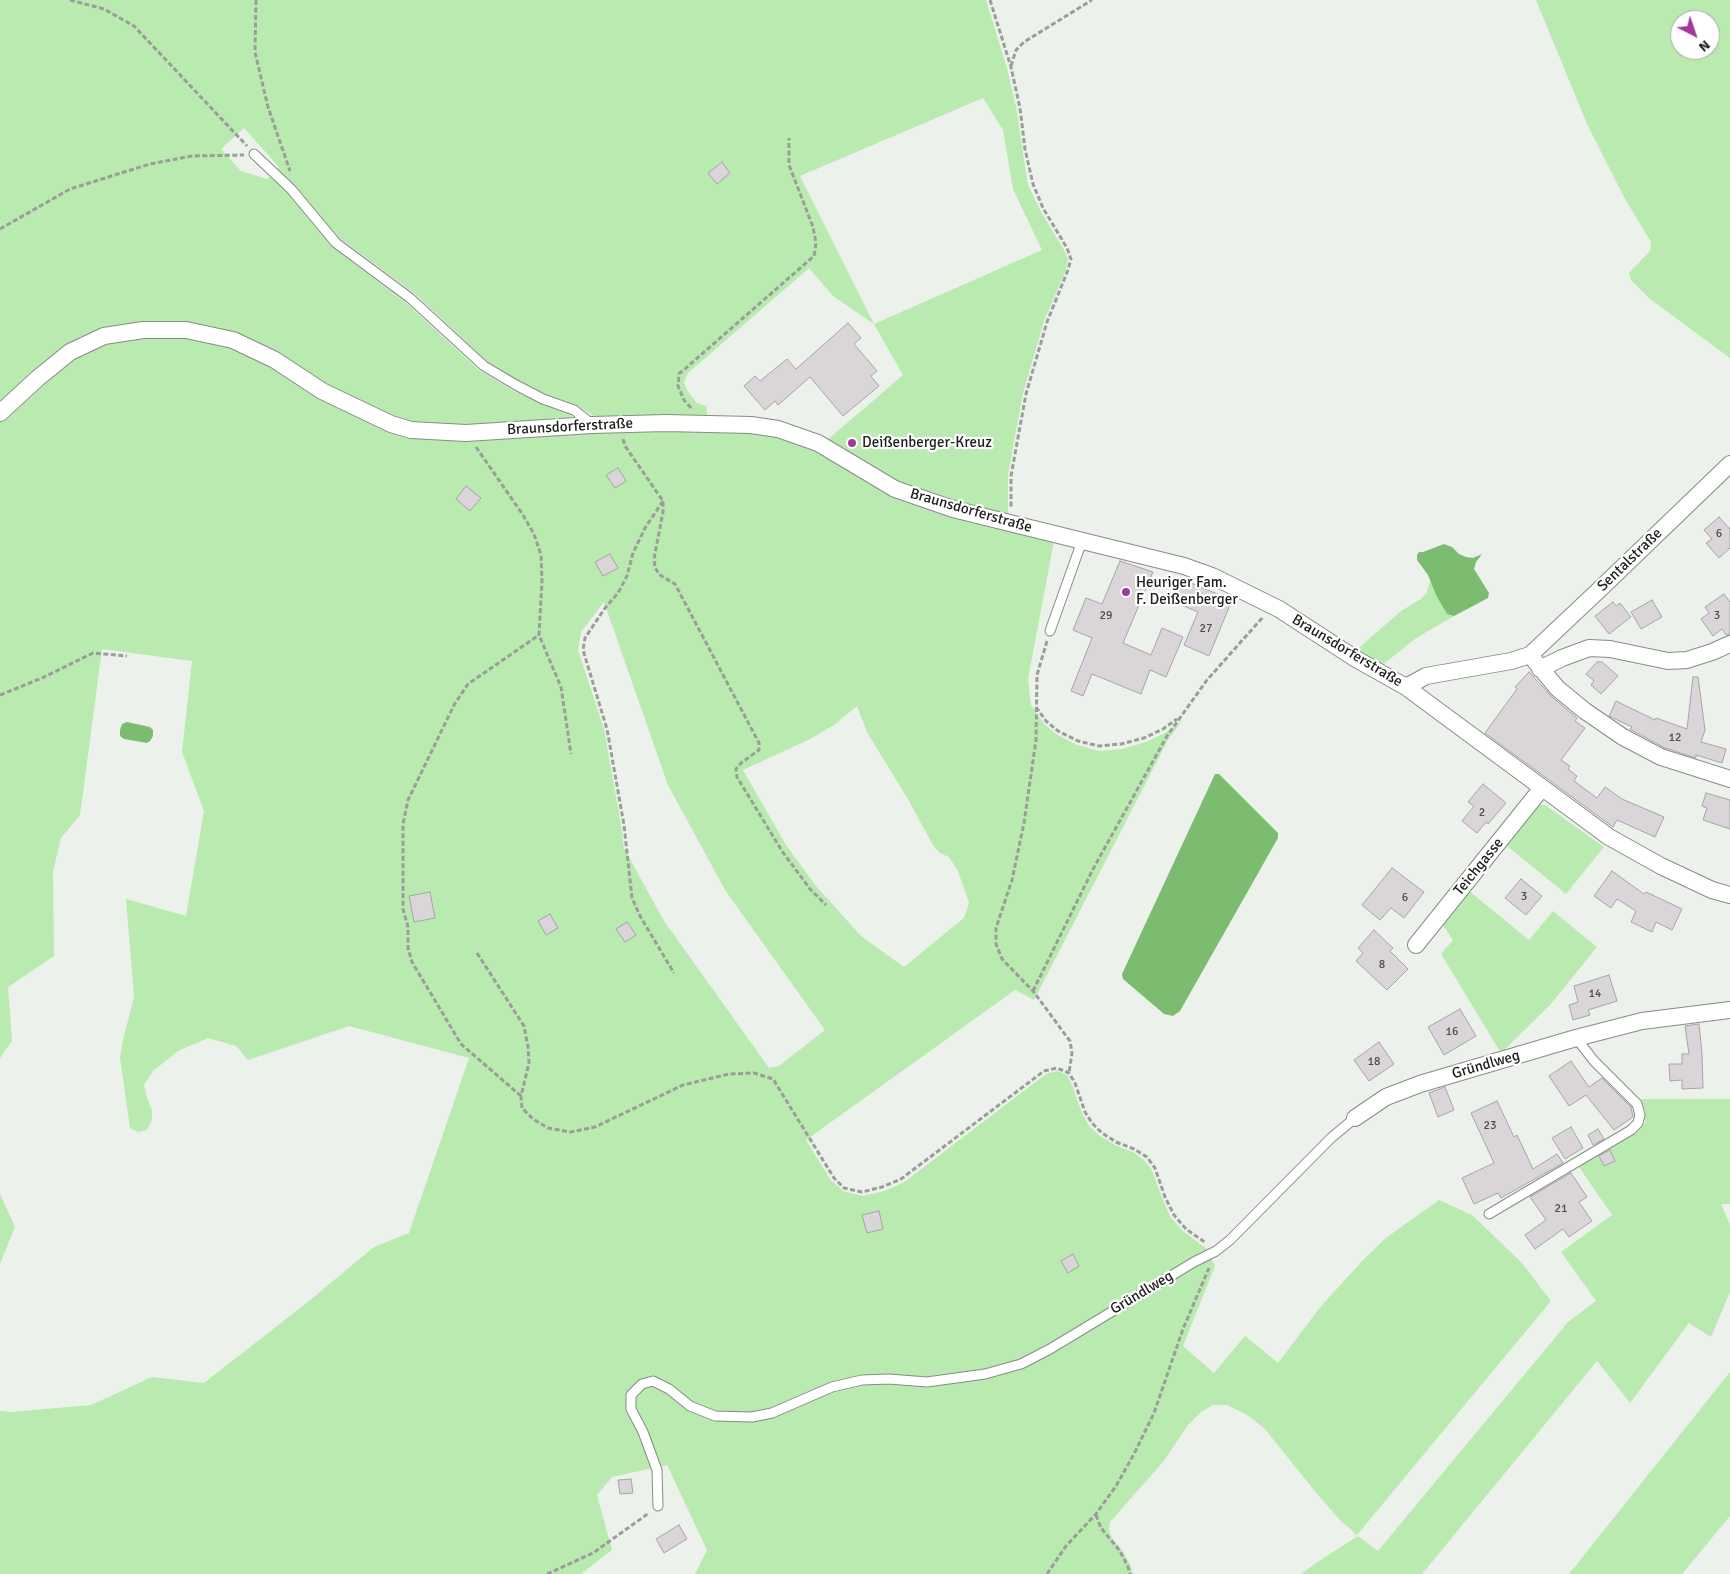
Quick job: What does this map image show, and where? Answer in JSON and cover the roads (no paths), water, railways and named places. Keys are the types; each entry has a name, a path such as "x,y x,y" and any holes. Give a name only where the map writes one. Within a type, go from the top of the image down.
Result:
{"street":[{"name":"Braunsdorferstraße","path":"0,413 70,352 104,336 143,330 186,330 233,340 275,360 322,391 391,424 411,430 466,433 592,424 708,423 751,425 778,429 818,443 894,489 953,509 1184,566 1212,576 1272,606 1356,659 1406,687 1609,836 1652,861 1712,890 1730,894"},
{"name":"Sentalstraße","path":"1530,655 1730,464"},
{"path":"1540,669 1589,648 1610,649 1668,661 1687,660 1730,644"},
{"path":"1406,687 1426,676 1510,661 1530,655 1557,688 1585,711 1623,737 1661,757 1730,779"},
{"name":"Teichgasse","path":"1416,945 1542,788"},
{"name":"Gründlweg","path":"1355,1118 1386,1097 1420,1084 1576,1038 1642,1021 1675,1015 1730,1010"}],"lane":[{"path":"254,154 292,189 336,243 410,298 484,366 516,386 543,399 574,410 592,424"},
{"path":"1050,631 1082,541"},
{"path":"1489,1214 1632,1130 1638,1123 1640,1115 1637,1104 1594,1061 1576,1038"},
{"name":"Gründlweg","path":"658,1506 657,1470 643,1432 631,1409 631,1395 642,1384 653,1381 669,1389 690,1406 715,1416 752,1417 772,1413 832,1387 862,1380 889,1379 927,1382 985,1374 1021,1364 1050,1349 1194,1262 1216,1251 1230,1240 1331,1138 1355,1118"}],"place":[{"name":"Deißenberger-Kreuz","path":"852,443"},
{"name":"Heuriger Fam. F. Deißenberger","path":"1126,592"}]}
